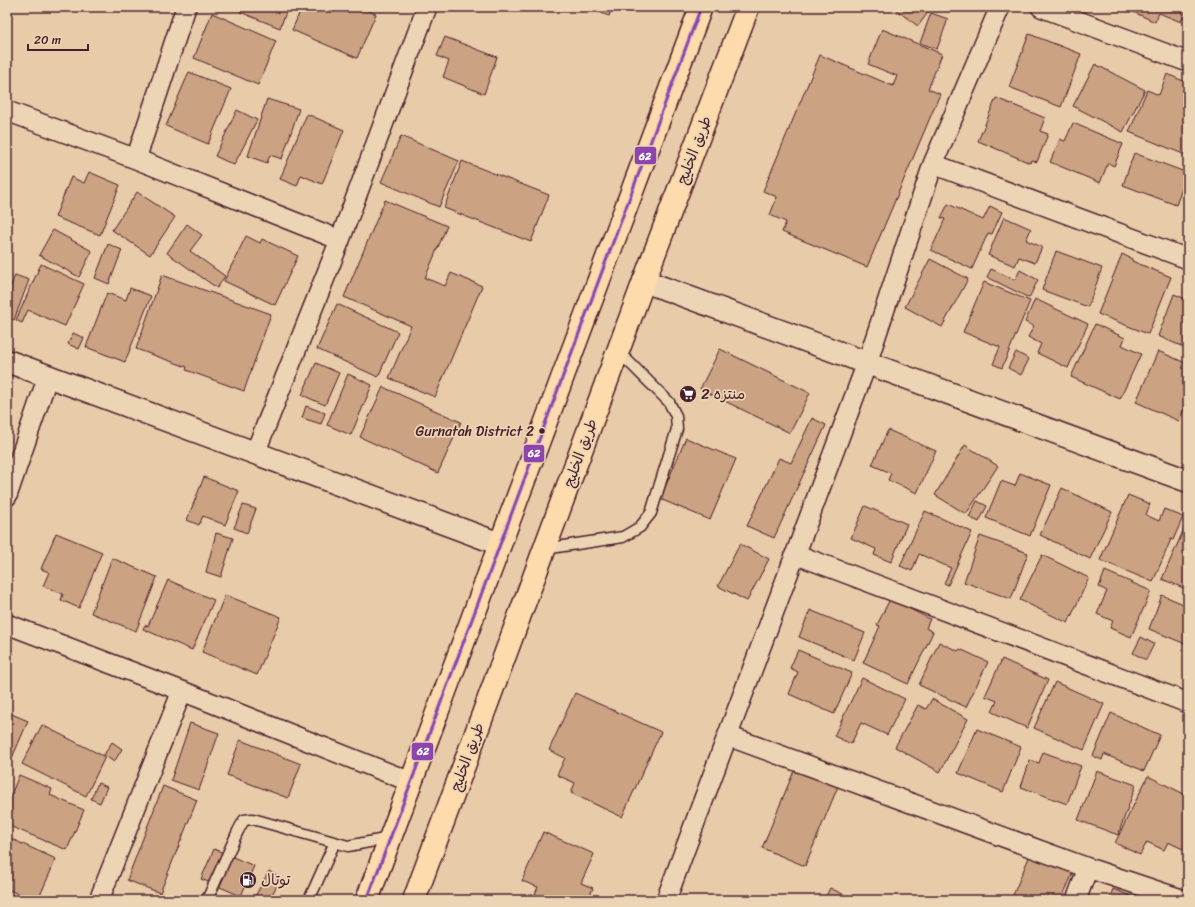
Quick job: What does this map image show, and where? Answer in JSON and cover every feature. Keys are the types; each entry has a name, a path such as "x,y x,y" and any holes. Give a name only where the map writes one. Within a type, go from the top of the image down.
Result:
{"main road":[{"path":"367,900 701,7"},
{"name":"طريق الخليج","path":"414,900 644,281 748,7"}],"street":[{"path":"136,158 186,7"},
{"path":"255,453 340,240 427,7"},
{"path":"666,900 867,363 933,164 1000,7"},
{"path":"1041,7 1188,62"},
{"path":"7,111 136,158 340,240"},
{"path":"933,164 1188,259"},
{"path":"644,281 1188,481"},
{"path":"7,361 500,544"},
{"path":"7,496 48,376"},
{"path":"796,554 1188,703"},
{"path":"7,624 182,691 411,782"},
{"path":"99,900 182,691"},
{"path":"728,736 1088,868 1184,900"},
{"path":"1076,900 1088,868"}],"lane":[{"path":"544,549 624,537 640,526 650,513 677,429 676,416 669,402 618,351"},
{"path":"206,900 244,820 253,819 348,846 390,838"},
{"path":"309,900 335,842"}],"building":[{"path":"242,7 288,7 280,28 240,12"},
{"path":"302,7 359,7 376,14 357,58 292,30"},
{"path":"586,7 612,7 609,16"},
{"path":"892,7 932,7 918,26"},
{"path":"1123,7 1187,7 1181,22 1159,13 1155,22"},
{"path":"212,13 276,41 258,85 194,58"},
{"path":"931,13 948,19 937,49 920,43"},
{"path":"882,29 942,54 928,89 940,94 867,267 782,232 786,222 770,215 777,197 763,191 820,55 893,86 897,76 868,64"},
{"path":"1029,34 1081,54 1061,107 1009,87"},
{"path":"445,37 497,57 484,94 443,77 449,61 437,56"},
{"path":"1095,64 1145,90 1123,132 1073,106"},
{"path":"189,72 231,89 208,144 166,126"},
{"path":"1167,74 1188,83 1188,156 1129,132 1147,90 1159,95"},
{"path":"996,98 1045,118 1040,131 1048,134 1037,162 1031,160 1030,163 978,141"},
{"path":"267,99 299,109 282,159 270,155 267,163 248,156"},
{"path":"237,110 257,120 234,165 215,156"},
{"path":"307,114 344,130 322,184 301,175 297,186 280,179"},
{"path":"1073,123 1123,144 1114,166 1108,163 1100,183 1050,162 1060,139 1065,141"},
{"path":"401,136 459,161 439,207 381,182"},
{"path":"1134,153 1188,173 1176,205 1123,185"},
{"path":"462,161 549,195 531,242 444,208"},
{"path":"89,172 120,185 100,235 55,217 71,177 84,183"},
{"path":"137,192 175,217 150,255 112,230"},
{"path":"385,200 447,226 425,278 445,286 451,273 482,286 435,397 389,378 411,326 344,297"},
{"path":"948,204 983,220 990,206 1002,212 992,234 988,233 972,269 931,250 945,219 941,218"},
{"path":"1004,217 1031,229 1026,240 1042,247 1035,263 1019,257 1015,266 988,255"},
{"path":"187,224 202,235 190,251 225,276 217,288 167,253"},
{"path":"53,230 92,251 79,277 39,255"},
{"path":"246,236 260,243 262,239 298,256 275,305 224,281"},
{"path":"108,244 122,250 109,284 95,278"},
{"path":"1056,251 1102,268 1088,307 1042,290"},
{"path":"1122,254 1132,259 1132,261 1171,277 1148,334 1098,314"},
{"path":"930,259 968,279 942,327 905,307"},
{"path":"41,264 84,284 65,326 28,310 22,323 16,320"},
{"path":"991,269 1015,280 1020,270 1038,280 1029,298 987,277"},
{"path":"15,275 29,280 14,320 7,317 7,296"},
{"path":"162,275 271,314 244,391 186,370 187,367 136,349"},
{"path":"984,282 1030,301 1002,368 993,364 1000,347 963,332"},
{"path":"130,288 151,296 125,362 86,347 107,293 126,300"},
{"path":"1174,294 1188,300 1188,349 1158,336"},
{"path":"1035,299 1088,324 1068,368 1037,353 1041,344 1028,337 1034,326 1025,322"},
{"path":"337,304 398,332 378,377 317,349"},
{"path":"1095,324 1125,338 1122,345 1141,354 1120,399 1071,377"},
{"path":"73,333 84,338 79,349 68,344"},
{"path":"720,349 810,393 790,433 700,389"},
{"path":"1158,351 1188,364 1188,400 1179,421 1136,402"},
{"path":"1016,352 1029,359 1021,375 1008,368"},
{"path":"316,363 339,373 325,405 302,395"},
{"path":"348,374 372,385 351,435 327,425"},
{"path":"383,387 461,422 438,473 360,437"},
{"path":"306,406 325,413 321,424 302,418"},
{"path":"812,418 826,425 774,538 747,526 779,458 791,463"},
{"path":"888,430 936,451 917,493 888,480 891,473 872,465"},
{"path":"686,438 736,459 710,520 660,499"},
{"path":"965,445 998,466 966,514 935,495"},
{"path":"1020,473 1051,485 1030,536 986,518 1001,481 1015,486"},
{"path":"204,477 239,491 225,525 203,516 199,525 187,520"},
{"path":"1062,488 1112,512 1090,559 1040,535"},
{"path":"1128,495 1150,504 1146,515 1159,521 1164,509 1183,517 1173,540 1171,539 1153,582 1100,560"},
{"path":"977,501 987,506 979,522 969,517"},
{"path":"243,505 256,509 247,533 234,528"},
{"path":"865,506 907,524 891,562 874,555 876,549 851,538"},
{"path":"925,511 972,532 948,585 944,583 951,568 919,554 912,571 900,566"},
{"path":"1184,529 1188,531 1188,590 1162,579"},
{"path":"56,533 102,552 79,608 61,600 63,594 43,586 49,572 41,569"},
{"path":"216,533 233,538 221,577 206,572"},
{"path":"980,536 1028,553 1011,599 964,582"},
{"path":"740,544 769,559 747,601 718,586"},
{"path":"1042,555 1089,578 1068,623 1020,600"},
{"path":"112,558 157,577 136,631 91,613"},
{"path":"1105,571 1151,591 1131,637 1110,628 1113,621 1097,614 1107,591 1099,587"},
{"path":"168,580 214,600 192,650 143,629 145,625 148,626"},
{"path":"225,595 281,617 257,675 202,652"},
{"path":"1162,595 1188,606 1188,645 1149,629"},
{"path":"890,599 930,619 926,628 933,632 908,684 863,663 880,626 877,625"},
{"path":"810,610 865,633 854,660 799,637"},
{"path":"1141,637 1154,644 1146,660 1133,653"},
{"path":"939,642 958,651 960,649 988,662 966,707 919,685"},
{"path":"798,650 852,673 834,714 789,694 798,672 790,668"},
{"path":"1002,659 1048,680 1027,728 992,712 997,701 985,696"},
{"path":"862,678 905,699 887,735 861,723 851,744 834,736"},
{"path":"1055,682 1104,704 1084,750 1034,728"},
{"path":"575,693 661,732 622,817 571,793 575,783 557,775 565,758 549,750"},
{"path":"932,699 968,719 940,772 895,747 918,705 926,709"},
{"path":"7,712 28,721 9,765 7,764"},
{"path":"1111,713 1160,735 1144,771 1104,754 1102,760 1093,756"},
{"path":"190,723 219,733 199,790 171,780"},
{"path":"42,725 105,757 86,796 22,764"},
{"path":"977,729 1021,747 1003,792 958,773"},
{"path":"240,740 301,764 288,798 227,775"},
{"path":"112,742 122,749 114,762 104,755"},
{"path":"1043,752 1081,766 1067,804 1021,787 1030,760 1039,763"},
{"path":"796,766 839,784 805,866 762,848"},
{"path":"1097,771 1136,785 1118,835 1078,820"},
{"path":"19,775 52,789 50,795 84,810 67,850 7,825 7,805"},
{"path":"1148,776 1188,796 1188,844 1185,850 1168,842 1164,850 1147,842 1140,855 1115,843"},
{"path":"98,783 107,787 100,803 91,799"},
{"path":"163,786 197,800 160,893 127,880"},
{"path":"543,832 594,854 581,883 593,888 588,900 549,900 535,894 538,887 522,881"},
{"path":"7,837 56,859 38,900 32,900 7,889"},
{"path":"214,849 254,866 241,896 201,879"},
{"path":"1030,855 1073,873 1061,900 1011,900"},
{"path":"269,871 281,878 269,900 253,900"},
{"path":"830,888 855,900 824,900"},
{"path":"1113,889 1141,900 1109,900"}],"transit line":[{"name":"62","path":"367,900 701,7"}],"place":[{"name":"منتزه 2","path":"688,394"},
{"name":"Gurnatah District 2","path":"542,431"},
{"name":"توتال","path":"248,880"}]}
